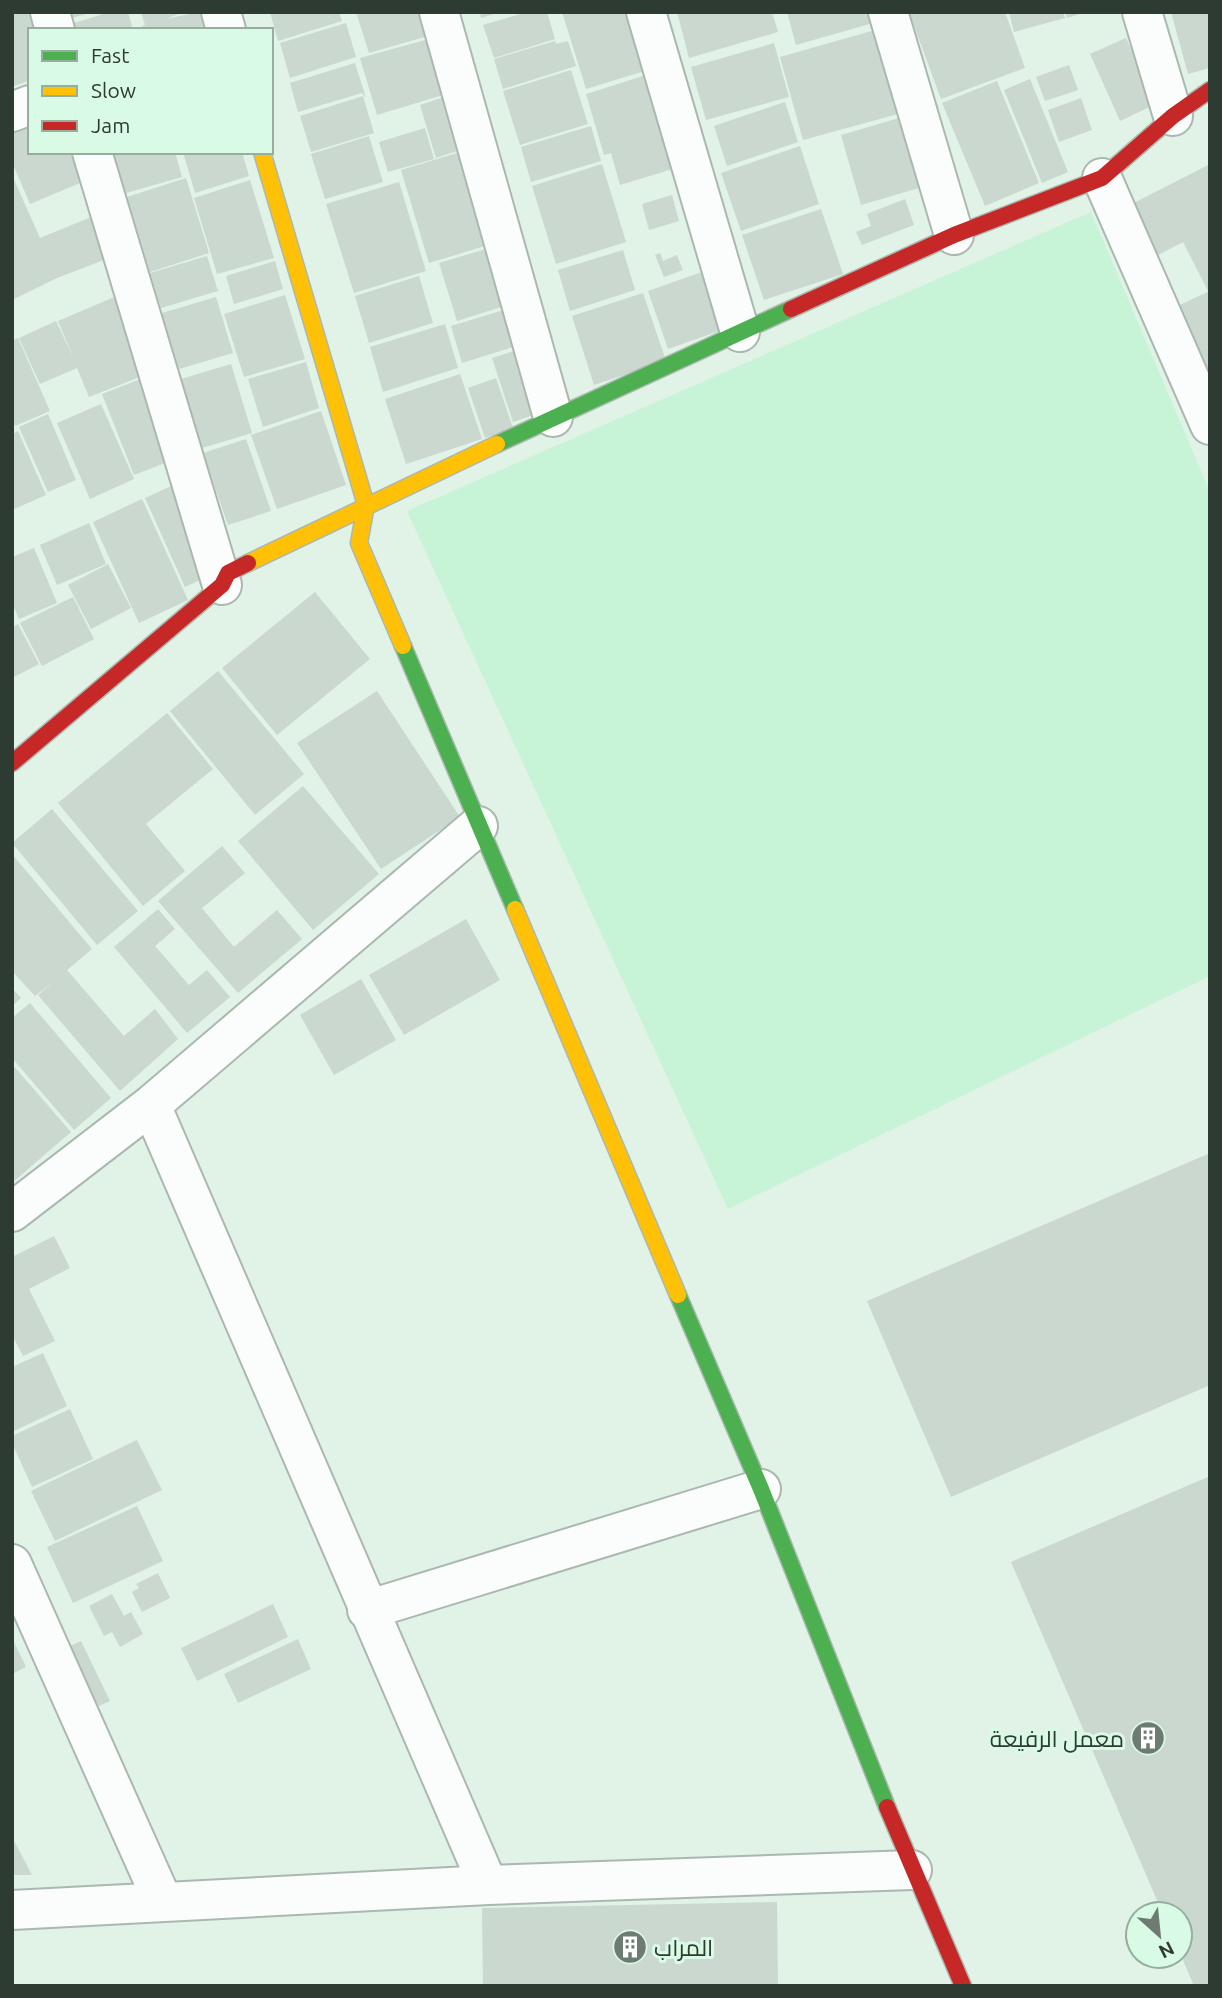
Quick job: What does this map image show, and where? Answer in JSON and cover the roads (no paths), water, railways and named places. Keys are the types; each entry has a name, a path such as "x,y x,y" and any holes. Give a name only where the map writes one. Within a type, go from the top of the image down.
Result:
{"street":[{"path":"439,12 553,417"},
{"path":"646,12 740,332"},
{"path":"888,12 954,235"},
{"path":"1142,12 1173,116"},
{"path":"12,762 222,585 228,573 553,417 954,235 1102,178 1173,116 1210,90"},
{"path":"93,154 222,585"},
{"path":"263,154 366,505 359,543 761,1489 912,1870 963,1986"},
{"path":"1102,178 1210,425"},
{"path":"12,1212 151,1105 478,826"},
{"path":"151,1105 488,1885"},
{"path":"367,1610 761,1489"},
{"path":"12,1564 163,1902"},
{"path":"12,1910 488,1885 912,1870"}],"place":[{"name":"معمل الرفيعة","path":"1148,1738"},
{"name":"المراب","path":"630,1947"}]}
